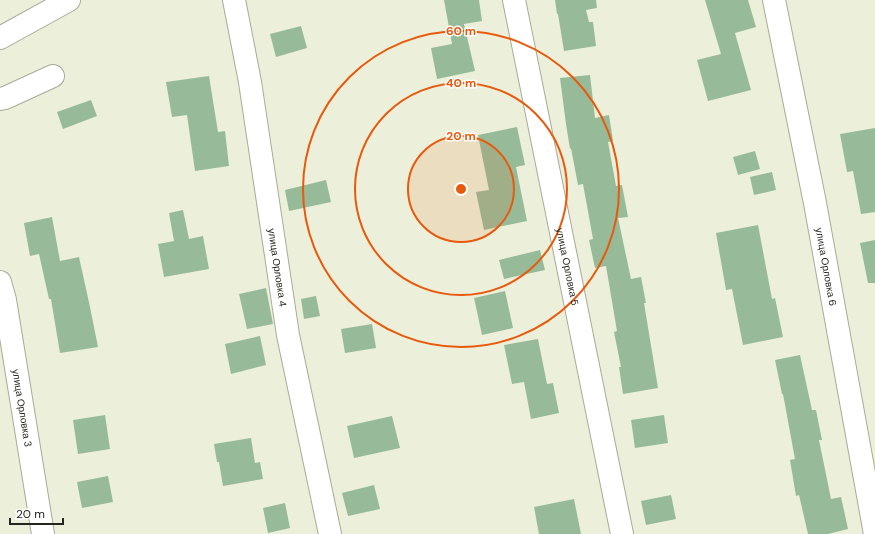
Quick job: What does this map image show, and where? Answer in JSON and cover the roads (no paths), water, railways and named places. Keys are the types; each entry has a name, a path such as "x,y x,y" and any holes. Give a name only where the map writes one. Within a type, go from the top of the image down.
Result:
{"street":[{"path":"0,38 69,0"},
{"name":"улица Орловка 4","path":"234,0 250,82 288,335 330,534"},
{"name":"улица Орловка 5","path":"514,0 622,534"},
{"name":"улица Орловка 6","path":"774,0 815,204 875,534"},
{"path":"0,99 53,76"},
{"name":"улица Орловка 3","path":"0,282 5,300 43,534"}]}
